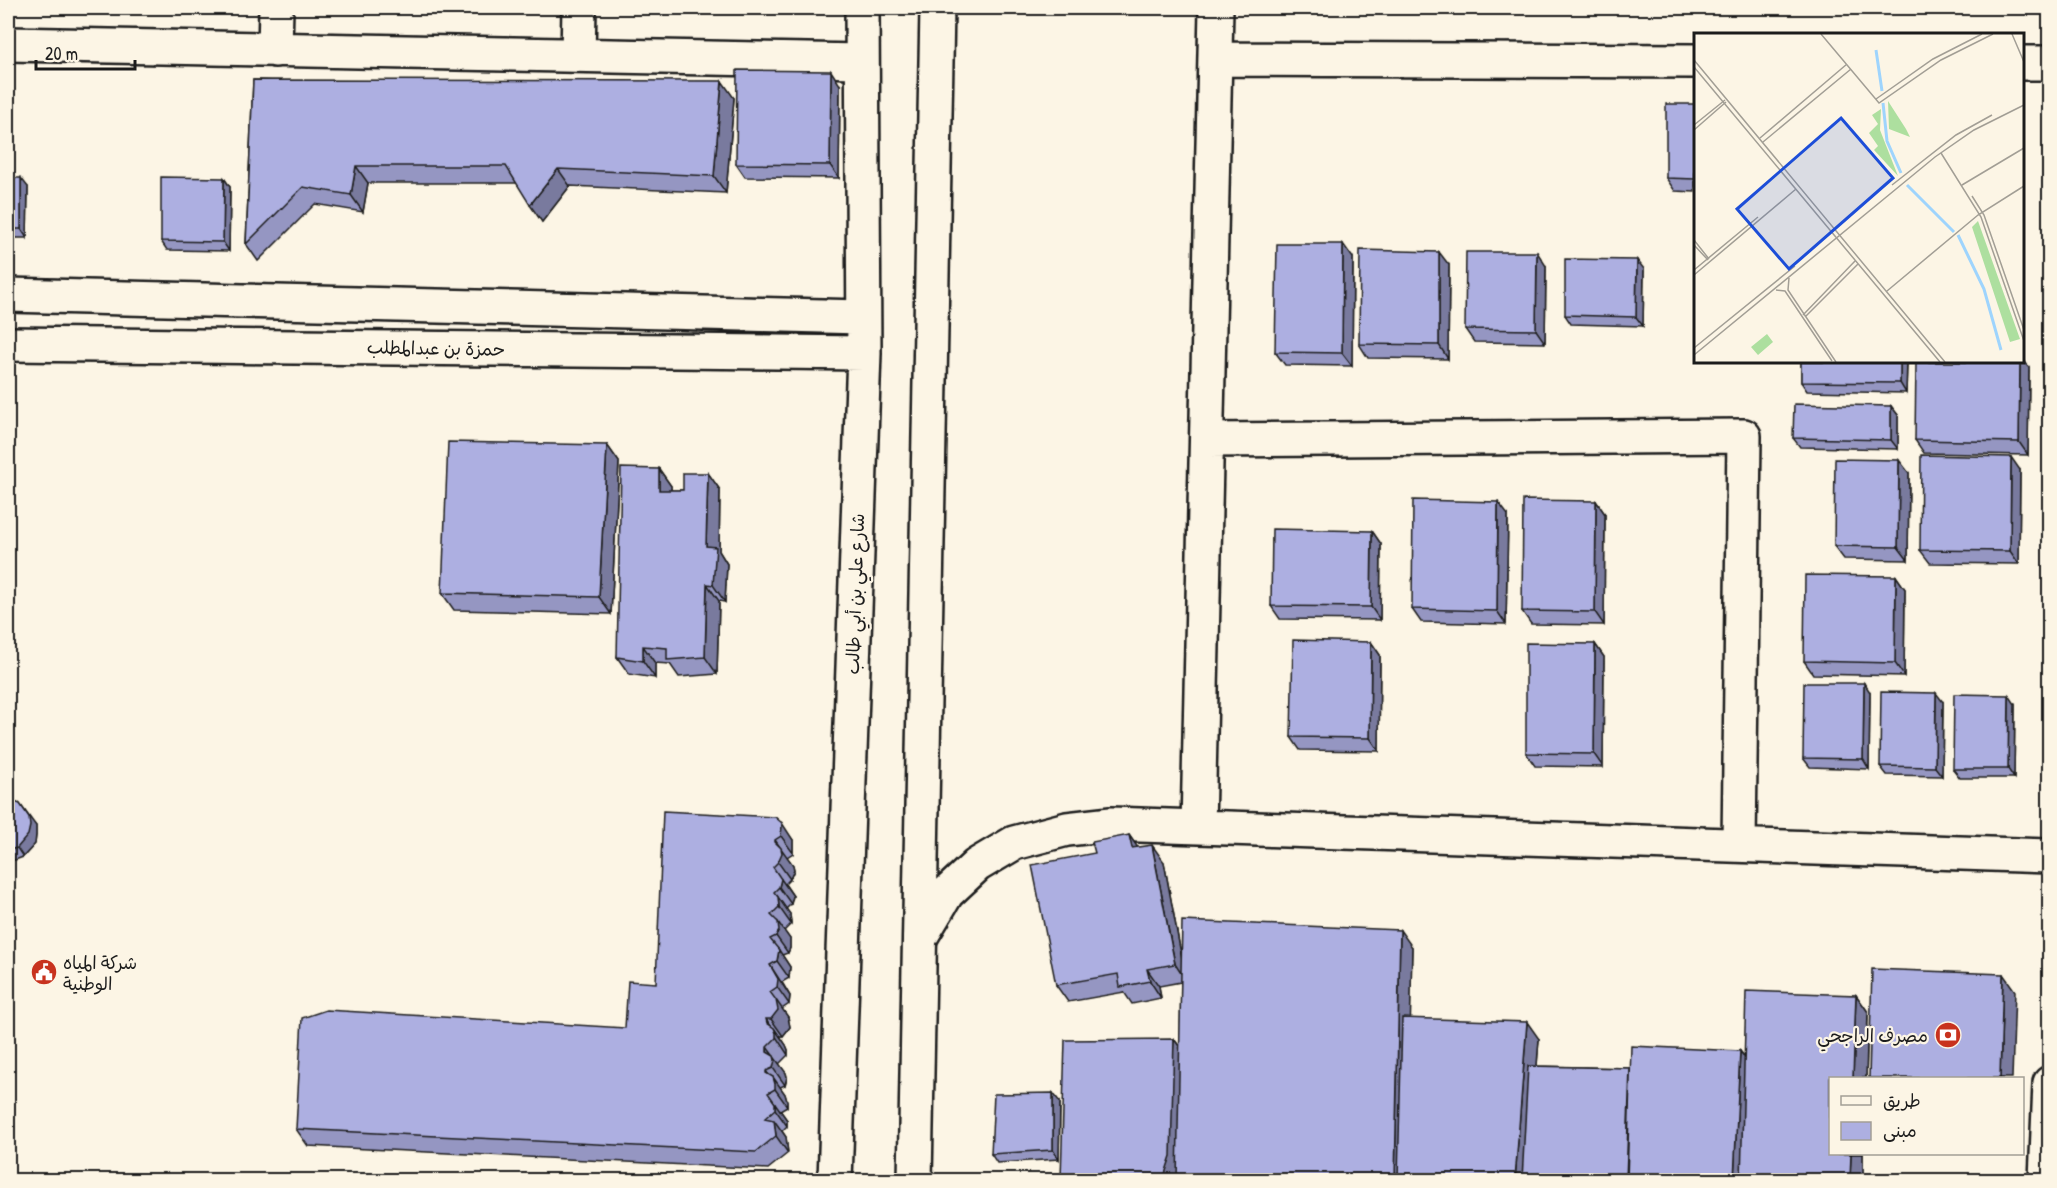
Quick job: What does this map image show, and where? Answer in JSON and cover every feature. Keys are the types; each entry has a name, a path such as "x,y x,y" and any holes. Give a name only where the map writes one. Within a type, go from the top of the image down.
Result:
{"street":[{"path":"275,50 276,8"},
{"path":"578,55 579,8"},
{"name":"شارع علي بن أبي طالب","path":"835,1180 864,353 862,8"},
{"path":"915,1180 937,8"},
{"path":"1198,827 1216,8"},
{"path":"8,44 861,61"},
{"path":"1215,59 1694,61"},
{"path":"2024,63 2049,63"},
{"path":"8,295 862,317"},
{"name":"حمزة بن عبدالمطلب","path":"8,344 864,353"},
{"path":"1207,440 1744,436 1739,845"},
{"path":"920,938 947,893 977,865 1014,843 1067,828 1111,824 2049,856"},
{"path":"2046,1180 2049,1083"}],"building":[{"path":"737,70 831,71 830,165 736,164"},
{"path":"253,80 722,81 714,176 558,169 530,205 506,166 356,166 351,195 303,187 246,244"},
{"path":"1666,104 1694,104 1694,179 1666,178"},
{"path":"161,177 224,178 223,242 161,241"},
{"path":"8,178 21,178 21,229 8,229"},
{"path":"1277,244 1343,244 1342,353 1275,352"},
{"path":"1360,250 1439,252 1439,345 1359,344"},
{"path":"1466,252 1537,252 1536,330 1465,329"},
{"path":"1565,259 1637,260 1636,317 1565,315"},
{"path":"1801,363 1900,363 1900,383 1801,382"},
{"path":"1916,363 2020,363 2019,442 1915,440"},
{"path":"1794,404 1891,406 1891,440 1793,438"},
{"path":"448,442 607,445 599,597 442,593"},
{"path":"1921,455 2011,457 2010,551 1920,550"},
{"path":"1835,459 1899,460 1898,547 1834,546"},
{"path":"621,468 659,469 659,490 683,490 683,473 708,473 706,546 716,547 713,585 707,584 705,657 667,660 667,648 643,646 643,661 617,657"},
{"path":"1413,500 1498,502 1497,611 1412,609"},
{"path":"1523,500 1596,501 1595,612 1522,611"},
{"path":"1272,529 1372,531 1371,607 1271,606"},
{"path":"1805,575 1896,576 1895,663 1804,661"},
{"path":"1293,640 1371,642 1370,738 1291,737"},
{"path":"1526,643 1595,644 1594,754 1526,753"},
{"path":"1804,683 1864,683 1863,759 1803,758"},
{"path":"1881,692 1936,693 1935,767 1880,766"},
{"path":"1954,694 2009,695 2008,769 1953,769"},
{"path":"8,799 20,804 29,817 30,826 28,835 17,848 8,850"},
{"path":"663,811 775,817 782,823 781,836 775,842 781,848 782,853 773,867 781,879 779,887 774,892 778,897 779,907 771,915 778,922 779,931 770,939 779,950 777,961 770,965 778,979 777,987 770,992 776,1000 778,1010 771,1019 766,1019 767,1023 774,1028 776,1038 767,1047 767,1052 774,1056 775,1060 773,1068 766,1071 773,1077 775,1084 775,1089 768,1093 775,1103 775,1109 765,1118 774,1120 776,1136 756,1152 296,1129 302,1018 326,1010 625,1028 628,981 656,983"},
{"path":"1129,835 1132,848 1152,845 1175,964 1147,969 1150,981 1120,987 1118,974 1056,985 1032,865 1095,853 1092,842"},
{"path":"1182,921 1400,930 1395,1180 1177,1180"},
{"name":"مصرف الراجحي","path":"1872,969 2003,974 2000,1077 1869,1077"},
{"path":"1746,991 1856,995 1853,1077 1829,1077 1829,1155 1851,1155 1850,1180 1741,1180"},
{"path":"1402,1018 1527,1022 1515,1180 1398,1178"},
{"path":"1174,1039 1171,1156 1164,1177 1061,1179 1065,1040"},
{"path":"1631,1046 1740,1051 1734,1180 1627,1180"},
{"path":"1528,1066 1630,1068 1626,1180 1522,1180"},
{"path":"1053,1093 1053,1150 991,1154 994,1094"}],"place":[{"name":"شركة المياه الوطنية","path":"44,972"},
{"name":"مصرف الراجحي","path":"1948,1035"}]}
